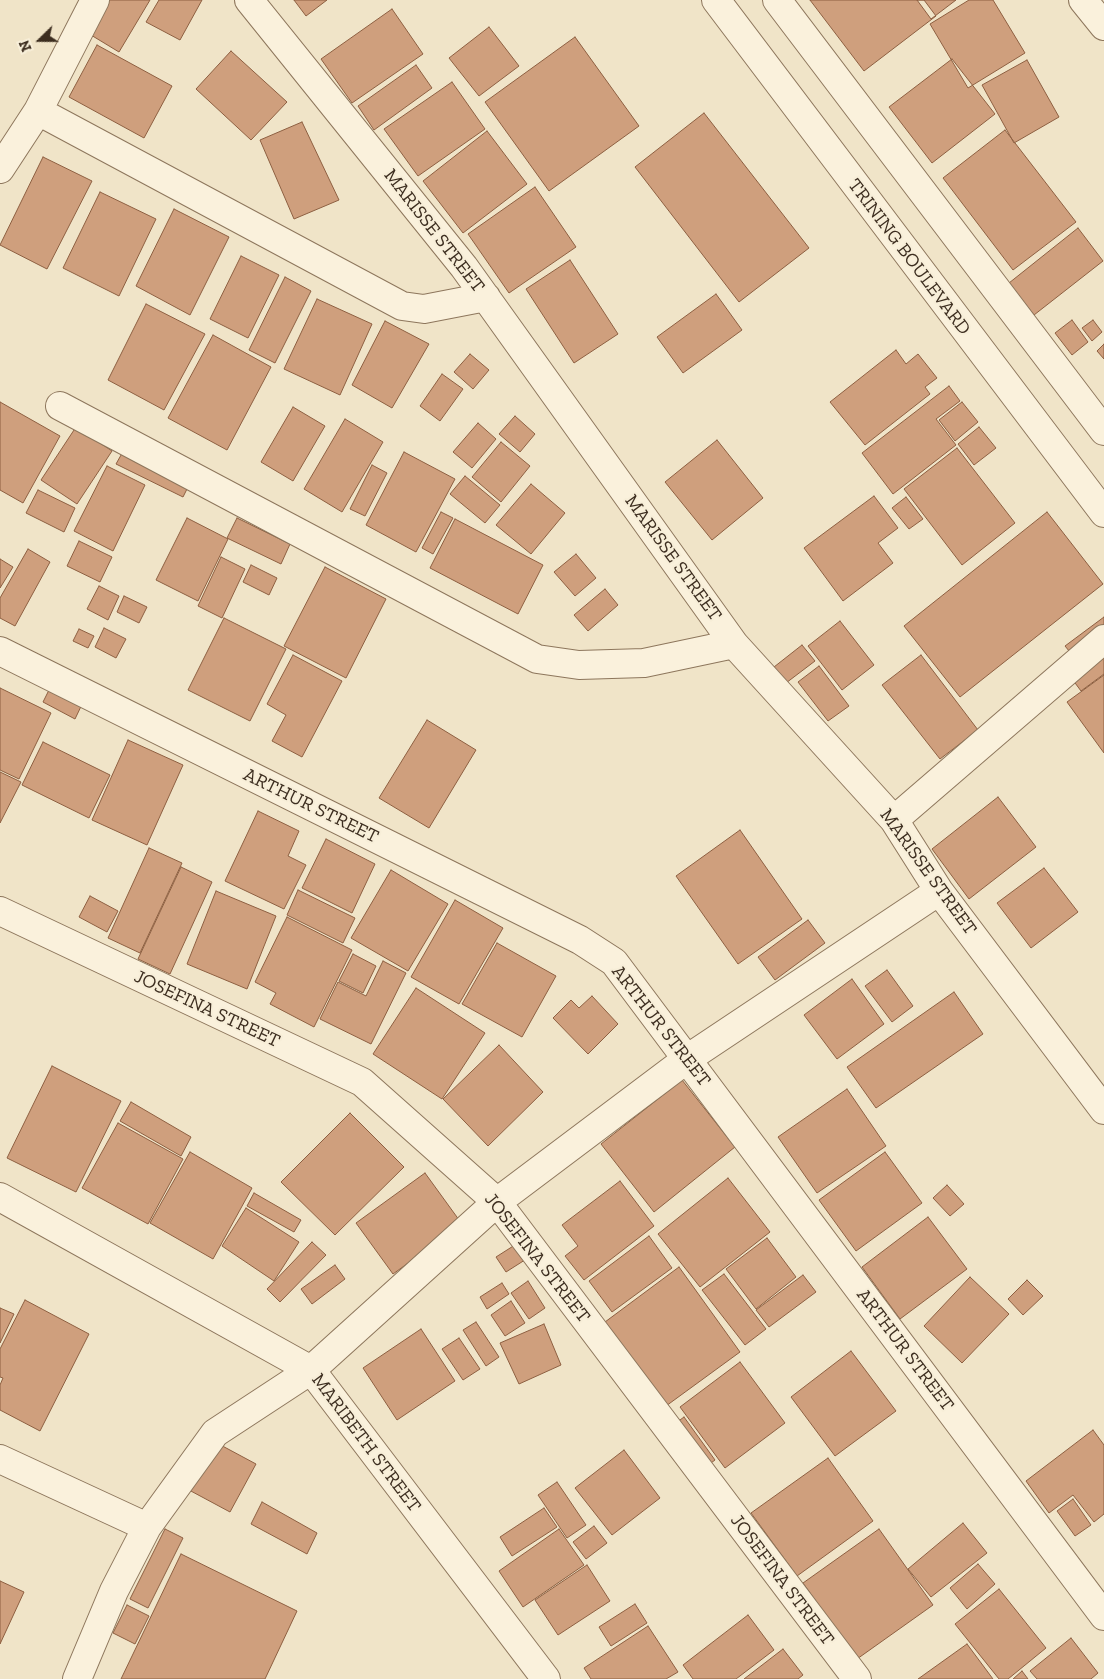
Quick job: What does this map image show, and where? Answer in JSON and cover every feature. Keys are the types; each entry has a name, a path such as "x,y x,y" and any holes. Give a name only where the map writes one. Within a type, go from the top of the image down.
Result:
{"street":[{"path":"0,169 38,111 96,0"},
{"name":"MARISSE STREET","path":"249,0 486,297 734,644 894,820 939,891 1104,1110"},
{"name":"TRINING BOULEVARD","path":"716,0 1104,513"},
{"path":"778,0 1104,431"},
{"path":"1083,0 1104,26"},
{"path":"38,111 402,306 424,309 486,297"},
{"path":"60,406 537,659 579,665 644,663 734,644"},
{"path":"894,820 1104,640"},
{"name":"ARTHUR STREET","path":"0,651 580,940 614,962 1104,1616"},
{"path":"77,1679 114,1591 147,1527 215,1433 311,1370 497,1202 688,1059 939,891"},
{"name":"JOSEFINA STREET","path":"0,911 362,1082 497,1202 857,1679"},
{"name":"MARIBETH STREET","path":"0,1197 311,1370 546,1679"},
{"path":"0,1459 147,1527"}],"building":[{"path":"103,0 150,0 119,52 86,32"},
{"path":"159,0 202,0 180,40 146,22"},
{"path":"294,0 327,0 306,16"},
{"path":"810,0 924,0 936,16 864,71"},
{"path":"917,0 956,0 931,19"},
{"path":"969,0 993,0 1025,53 968,88 930,24"},
{"path":"392,9 423,54 352,103 321,59"},
{"path":"489,27 519,66 479,96 449,58"},
{"path":"575,37 639,126 549,191 485,102"},
{"path":"97,45 172,86 144,138 69,97"},
{"path":"231,51 287,102 251,140 196,89"},
{"path":"952,59 995,114 932,163 889,107"},
{"path":"1027,60 1059,117 1014,143 982,85"},
{"path":"416,65 432,88 374,130 358,106"},
{"path":"452,82 485,129 418,176 384,129"},
{"path":"704,113 809,248 739,302 635,167"},
{"path":"302,122 339,200 294,219 260,140"},
{"path":"1005,130 1076,222 1013,270 943,178"},
{"path":"487,131 527,184 463,233 423,181"},
{"path":"43,157 92,181 47,269 0,245"},
{"path":"535,187 576,247 509,293 468,234"},
{"path":"100,192 156,219 119,296 63,268"},
{"path":"174,209 229,237 190,315 136,286"},
{"path":"1078,228 1103,261 1034,315 1009,283"},
{"path":"241,256 279,275 248,338 210,319"},
{"path":"570,260 618,334 574,363 526,289"},
{"path":"285,277 311,291 275,363 249,350"},
{"path":"716,294 742,330 683,373 657,337"},
{"path":"317,299 372,324 340,395 284,369"},
{"path":"146,304 205,334 164,410 108,380"},
{"path":"1072,320 1088,342 1072,355 1055,333"},
{"path":"1093,320 1102,332 1092,341 1082,328"},
{"path":"385,321 429,344 392,408 352,385"},
{"path":"213,335 271,367 227,450 168,418"},
{"path":"1104,344 1104,359 1097,351"},
{"path":"896,350 906,364 918,354 937,378 925,387 930,394 865,445 830,402"},
{"path":"470,354 489,370 473,389 454,372"},
{"path":"442,374 463,389 440,421 420,406"},
{"path":"949,386 960,401 936,419 956,445 893,494 862,453"},
{"path":"0,402 60,436 23,503 0,490"},
{"path":"962,402 978,422 955,441 939,420"},
{"path":"293,407 325,426 293,481 261,462"},
{"path":"515,416 535,434 520,452 499,434"},
{"path":"345,419 383,442 342,512 304,489"},
{"path":"478,423 496,439 472,468 453,452"},
{"path":"76,427 112,451 77,504 41,480"},
{"path":"979,427 996,448 974,465 958,444"},
{"path":"717,440 763,498 712,540 665,482"},
{"path":"501,442 530,466 501,502 472,477"},
{"path":"125,448 191,481 183,497 116,464"},
{"path":"957,448 1015,523 962,565 904,489"},
{"path":"404,452 455,479 416,552 366,525"},
{"path":"372,465 387,473 365,516 350,509"},
{"path":"107,466 145,485 113,551 74,531"},
{"path":"465,476 500,505 485,523 450,494"},
{"path":"531,484 565,513 531,554 496,525"},
{"path":"38,490 75,508 64,532 26,513"},
{"path":"874,496 898,528 878,543 893,563 843,601 804,548"},
{"path":"906,497 923,519 909,529 892,508"},
{"path":"441,512 453,518 433,554 422,548"},
{"path":"1047,512 1103,584 960,697 904,626"},
{"path":"187,518 228,539 198,601 156,580"},
{"path":"237,518 290,544 281,564 227,538"},
{"path":"455,519 543,565 518,614 430,568"},
{"path":"79,541 112,557 100,582 67,566"},
{"path":"28,549 50,562 15,626 0,618 0,598"},
{"path":"576,554 596,578 575,596 554,572"},
{"path":"221,557 245,569 222,618 198,606"},
{"path":"0,559 13,567 0,588"},
{"path":"251,565 277,578 269,595 243,582"},
{"path":"325,567 386,599 346,678 284,646"},
{"path":"99,586 119,596 108,620 87,609"},
{"path":"605,589 618,605 588,631 574,615"},
{"path":"124,596 147,607 139,623 117,612"},
{"path":"1104,617 1104,636 1074,657 1065,646"},
{"path":"224,618 286,649 250,721 188,690"},
{"path":"840,621 874,665 842,690 808,646"},
{"path":"104,628 126,639 116,658 95,647"},
{"path":"79,629 94,636 88,648 73,641"},
{"path":"802,645 815,661 786,683 774,667"},
{"path":"1104,645 1104,674 1081,691 1067,672"},
{"path":"293,655 342,681 302,757 272,741 286,715 267,704"},
{"path":"921,655 978,730 940,759 882,685"},
{"path":"819,666 849,706 828,721 798,682"},
{"path":"1104,675 1104,753 1067,702"},
{"path":"53,682 85,698 75,719 43,702"},
{"path":"0,688 51,713 19,779 0,770"},
{"path":"427,720 476,750 429,828 379,798"},
{"path":"128,740 183,765 147,845 92,820"},
{"path":"43,742 110,775 89,818 22,785"},
{"path":"0,772 21,782 0,823"},
{"path":"998,797 1036,847 969,899 932,849"},
{"path":"258,811 299,831 288,856 306,865 284,909 225,881"},
{"path":"740,830 802,919 738,964 676,876"},
{"path":"326,839 375,864 352,913 302,888"},
{"path":"149,848 182,863 140,953 108,938"},
{"path":"181,867 212,882 170,974 138,959"},
{"path":"1044,868 1078,912 1031,948 997,903"},
{"path":"391,870 448,904 408,971 351,938"},
{"path":"298,890 355,918 343,943 287,915"},
{"path":"216,891 276,916 247,989 187,964"},
{"path":"90,896 118,911 107,932 79,917"},
{"path":"455,900 503,928 459,1004 411,977"},
{"path":"287,917 352,950 314,1027 270,1004 276,993 255,982"},
{"path":"808,920 825,943 775,980 758,957"},
{"path":"497,943 556,976 522,1037 462,1004"},
{"path":"353,954 376,966 363,993 339,981"},
{"path":"383,961 406,973 371,1044 320,1019 338,982 366,996"},
{"path":"887,970 913,1006 892,1022 865,986"},
{"path":"852,979 884,1024 837,1059 804,1015"},
{"path":"416,988 485,1033 442,1099 373,1054"},
{"path":"954,992 983,1034 876,1108 847,1067"},
{"path":"592,996 618,1024 588,1054 553,1018 571,1000 579,1008"},
{"path":"499,1045 543,1092 488,1146 443,1099"},
{"path":"52,1066 121,1101 76,1192 7,1158"},
{"path":"682,1080 735,1147 654,1212 601,1144"},
{"path":"847,1089 886,1146 817,1193 778,1137"},
{"path":"131,1102 191,1137 181,1156 120,1121"},
{"path":"350,1113 404,1167 335,1235 281,1182"},
{"path":"118,1123 183,1159 148,1224 82,1188"},
{"path":"190,1152 252,1188 213,1259 150,1223"},
{"path":"885,1152 922,1203 856,1251 819,1200"},
{"path":"425,1173 462,1224 393,1274 356,1223"},
{"path":"728,1178 770,1232 700,1287 658,1234"},
{"path":"620,1181 654,1226 584,1280 565,1256 578,1246 562,1225"},
{"path":"947,1185 964,1204 950,1216 933,1198"},
{"path":"254,1193 301,1220 294,1232 247,1206"},
{"path":"246,1208 299,1242 274,1281 222,1246"},
{"path":"928,1217 967,1269 900,1319 862,1267"},
{"path":"649,1236 672,1268 612,1312 589,1281"},
{"path":"767,1238 796,1277 756,1309 726,1269"},
{"path":"312,1242 326,1255 280,1302 267,1289"},
{"path":"518,1243 528,1258 506,1272 496,1257"},
{"path":"335,1265 345,1279 312,1304 301,1289"},
{"path":"679,1267 740,1352 666,1406 605,1322"},
{"path":"724,1274 766,1329 745,1345 702,1290"},
{"path":"803,1275 816,1292 769,1327 756,1310"},
{"path":"970,1277 1009,1314 962,1363 924,1326"},
{"path":"1027,1280 1043,1296 1023,1315 1008,1299"},
{"path":"528,1281 545,1308 529,1319 511,1293"},
{"path":"502,1283 509,1294 487,1309 480,1297"},
{"path":"25,1300 89,1334 40,1431 0,1410 0,1385 3,1378 0,1377 0,1349"},
{"path":"511,1301 525,1323 505,1336 491,1315"},
{"path":"0,1308 14,1314 0,1343"},
{"path":"476,1322 499,1357 486,1366 463,1330"},
{"path":"544,1324 561,1365 519,1384 500,1343"},
{"path":"421,1329 455,1381 397,1420 363,1368"},
{"path":"459,1338 480,1369 463,1380 442,1349"},
{"path":"851,1351 896,1411 835,1456 791,1397"},
{"path":"740,1362 785,1423 725,1468 680,1407"},
{"path":"684,1417 715,1460 703,1469 672,1426"},
{"path":"1093,1430 1104,1445 1104,1514 1094,1522 1073,1495 1049,1513 1026,1481"},
{"path":"215,1442 256,1464 230,1512 189,1490"},
{"path":"624,1450 660,1498 612,1535 575,1488"},
{"path":"828,1458 873,1521 797,1576 751,1513"},
{"path":"557,1482 586,1525 567,1538 538,1495"},
{"path":"1073,1499 1091,1525 1075,1536 1057,1511"},
{"path":"262,1502 317,1533 307,1554 251,1524"},
{"path":"544,1508 557,1527 512,1556 500,1537"},
{"path":"963,1523 987,1553 931,1597 908,1569"},
{"path":"594,1526 607,1543 586,1559 573,1542"},
{"path":"165,1529 183,1538 148,1608 130,1599"},
{"path":"559,1529 584,1565 523,1607 499,1571"},
{"path":"879,1529 933,1605 857,1659 803,1583"},
{"path":"181,1554 297,1611 265,1679 121,1679"},
{"path":"978,1564 995,1584 967,1609 950,1588"},
{"path":"587,1565 610,1601 558,1635 535,1600"},
{"path":"0,1581 24,1592 0,1644"},
{"path":"999,1589 1046,1648 1008,1679 999,1679 955,1624"},
{"path":"635,1604 647,1623 611,1646 599,1627"},
{"path":"127,1605 149,1616 135,1644 113,1633"},
{"path":"748,1615 774,1650 736,1679 693,1679 683,1665"},
{"path":"648,1626 678,1672 666,1679 591,1679 584,1668"},
{"path":"1071,1638 1098,1673 1091,1679 1037,1679 1030,1671"},
{"path":"967,1644 993,1679 918,1679"},
{"path":"783,1649 803,1675 798,1679 744,1679"},
{"path":"1022,1671 1028,1679 1013,1679"}]}
